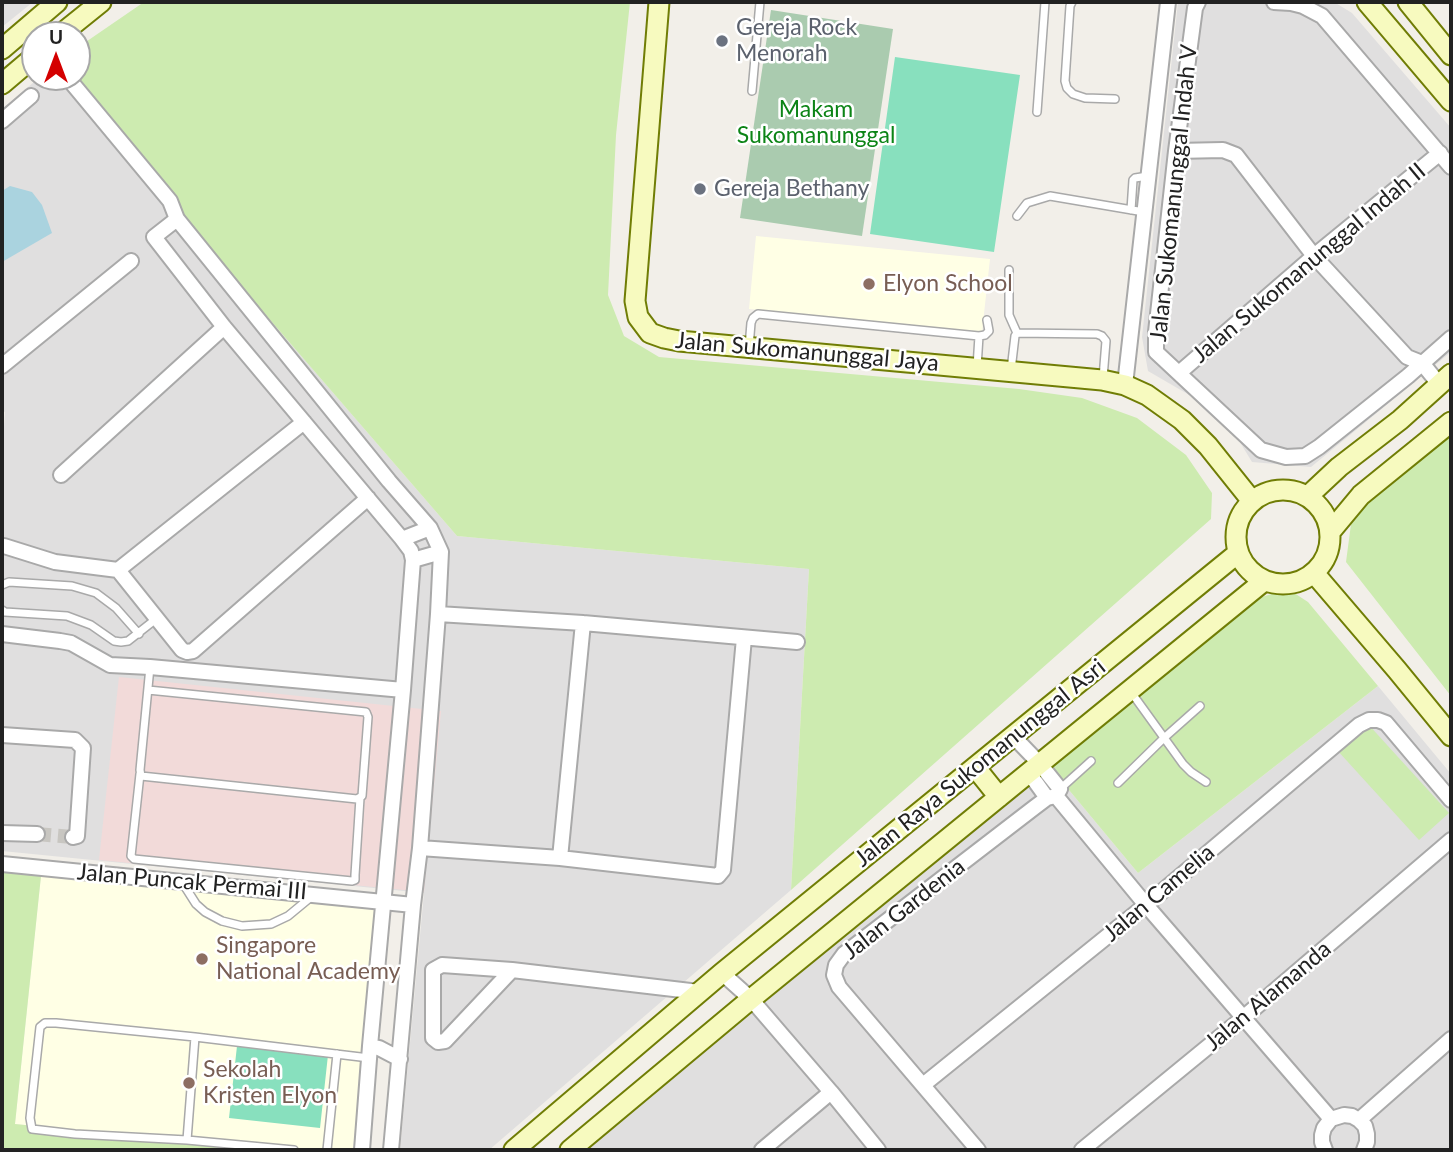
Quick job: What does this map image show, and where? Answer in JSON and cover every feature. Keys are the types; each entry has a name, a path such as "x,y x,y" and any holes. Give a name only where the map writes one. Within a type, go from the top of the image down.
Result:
{"street":[{"path":"41,21 57,2"},
{"path":"77,21 101,2"},
{"name":"Jalan Sukomanunggal Jaya","path":"659,2 635,301 638,317 650,333 664,338 1102,380 1125,385 1147,395 1182,420 1208,446 1252,501"},
{"path":"1125,385 1138,211 1148,176 1168,2"},
{"name":"Jalan Sukomanunggal Indah V","path":"1198,2 1175,151 1156,352 1261,450 1286,457 1305,456 1319,447 1408,376"},
{"path":"1275,2 1303,6 1322,16 1451,167"},
{"path":"1367,2 1451,101"},
{"path":"1408,2 1451,55"},
{"path":"3,46 21,38"},
{"path":"2,84 21,68"},
{"path":"79,91 170,201 177,219 389,481 430,527 441,552 420,848 391,1150"},
{"path":"2,121 31,96"},
{"path":"1175,151 1223,150 1236,155 1314,256 1407,357 1422,363 1439,385"},
{"name":"Jalan Sukomanunggal Indah II","path":"1179,373 1314,256 1440,153"},
{"path":"177,219 154,237 224,327 402,539 411,551 413,560 362,1150"},
{"path":"2,366 131,261"},
{"path":"61,475 224,327"},
{"path":"1408,376 1451,338"},
{"path":"1407,357 1408,376"},
{"path":"1408,376 1439,385"},
{"path":"1308,496 1439,385"},
{"path":"1400,420 1421,447"},
{"path":"118,570 304,422"},
{"path":"1331,531 1361,495 1451,422"},
{"path":"1289,490 1308,496 1319,506 1331,531 1330,547 1324,561 1314,573 1290,584 1277,584 1264,581 1248,570 1238,554 1235,535 1240,516 1252,501 1269,492 1289,490"},
{"path":"3,543 55,562 118,570 182,650 187,652 193,651 368,498"},
{"path":"402,539 430,527"},
{"path":"413,560 441,552"},
{"name":"Jalan Raya Sukomanunggal Asri","path":"514,1150 722,973 1238,554"},
{"path":"1314,573 1451,736"},
{"name":"Jalan Raya Sukomanunggal Asri","path":"570,1150 1264,581"},
{"path":"438,614 583,623 797,642"},
{"path":"560,858 583,623"},
{"path":"2,634 71,643 110,665 403,690"},
{"path":"420,848 560,858 715,877 720,875 723,870 744,638"},
{"name":"Jalan Camelia","path":"923,1085 1146,905 1359,724 1369,720 1385,723 1451,800"},
{"path":"2,735 75,740 82,748 78,836 73,837"},
{"path":"1013,736 1055,794 1146,905 1331,1119"},
{"path":"975,767 999,797"},
{"name":"Jalan Gardenia","path":"923,1085 839,987 834,975 836,965 844,954 1055,794"},
{"path":"2,833 37,834"},
{"name":"Jalan Alamanda","path":"1082,1150 1243,1018 1451,840"},
{"name":"Jalan Puncak Permai III","path":"2,864 413,905"},
{"path":"512,970 445,1041 435,1041 433,970 442,965 512,970 699,992"},
{"path":"722,973 751,999 878,1150"},
{"path":"1359,1120 1451,1039"},
{"path":"369,1052 400,1059"},
{"path":"923,1085 978,1150"},
{"path":"762,1150 831,1092"},
{"path":"1324,1150 1324,1128 1331,1119 1344,1115 1352,1116 1365,1126 1367,1142 1364,1150"}],"lane":[{"path":"752,91 760,2"},
{"path":"1037,112 1045,2"},
{"path":"1072,2 1065,81 1067,88 1073,94 1085,98 1115,100"},
{"path":"1017,216 1027,203 1051,196 1138,211"},
{"path":"1009,270 1009,315 1017,333 1011,371"},
{"path":"749,347 751,323 758,314 979,335 989,331 986,320"},
{"path":"1017,333 1102,336 1106,341 1102,380"},
{"path":"977,368 979,335"},
{"path":"2,585 9,582 72,586 96,593 116,608 139,634"},
{"path":"2,610 67,616 91,625 114,641 121,642 139,634 156,619"},
{"path":"148,690 366,712 368,716 355,880 134,859 131,856 150,667"},
{"path":"1129,691 1191,772 1206,782"},
{"path":"1118,783 1200,706"},
{"path":"1055,794 1091,761"},
{"path":"141,773 141,776 360,798"},
{"path":"182,881 189,895 205,912 222,921 242,926 271,924 288,916 314,894"},
{"path":"293,1150 32,1129 30,1118 40,1027 45,1023 337,1054 369,1052"},
{"path":"187,1140 195,1037"},
{"path":"327,1150 337,1054"}],"shaded area":[{"path":"2,2 33,2 2,27"},
{"path":"1178,2 1334,2 1352,13 1451,128 1451,352 1311,467 1252,462 1235,434 1203,403 1148,371 1142,337"},
{"path":"23,91 86,91 245,291 457,536 809,569 791,890 489,1150 400,1150 424,893 2,851 2,454 5,412 2,411 2,109"},
{"name":"Elyon School","path":"756,236 990,259 982,332 749,309"},
{"path":"119,677 441,711 424,892 99,860"},
{"path":"1378,686 1451,774 1451,1150 584,1150 1049,766 1138,873"},
{"path":"41,876 378,910 353,1150 276,1150 15,1124"}],"green space":[{"path":"144,2 630,2 616,135 608,295 624,336 659,357 1019,389 1082,398 1137,418 1186,455 1212,493 1211,519 791,890 809,569 457,536 245,291 86,91 91,91 91,38"},
{"name":"Makam Sukomanunggal","path":"771,10 893,29 862,236 740,218"},
{"path":"895,57 1020,75 994,252 870,234"},
{"path":"1451,434 1451,696 1346,562 1353,509"},
{"path":"1288,589 1308,602 1378,686 1138,873 1049,766 1252,600"},
{"path":"1367,723 1449,813 1419,840 1337,750"},
{"path":"2,872 41,876 15,1124 276,1150 2,1150"},
{"path":"237,1046 328,1055 320,1128 229,1118"}],"water":[{"path":"10,186 32,192 42,205 52,233 2,262 2,191"}],"tunnel":[{"path":"37,834 73,837"}],"place":[{"name":"Gereja Rock Menorah","path":"722,41"},
{"name":"Gereja Bethany","path":"700,189"},
{"name":"Elyon School","path":"869,284"},
{"name":"Singapore National Academy","path":"202,959"},
{"name":"Sekolah Kristen Elyon","path":"189,1083"}]}
